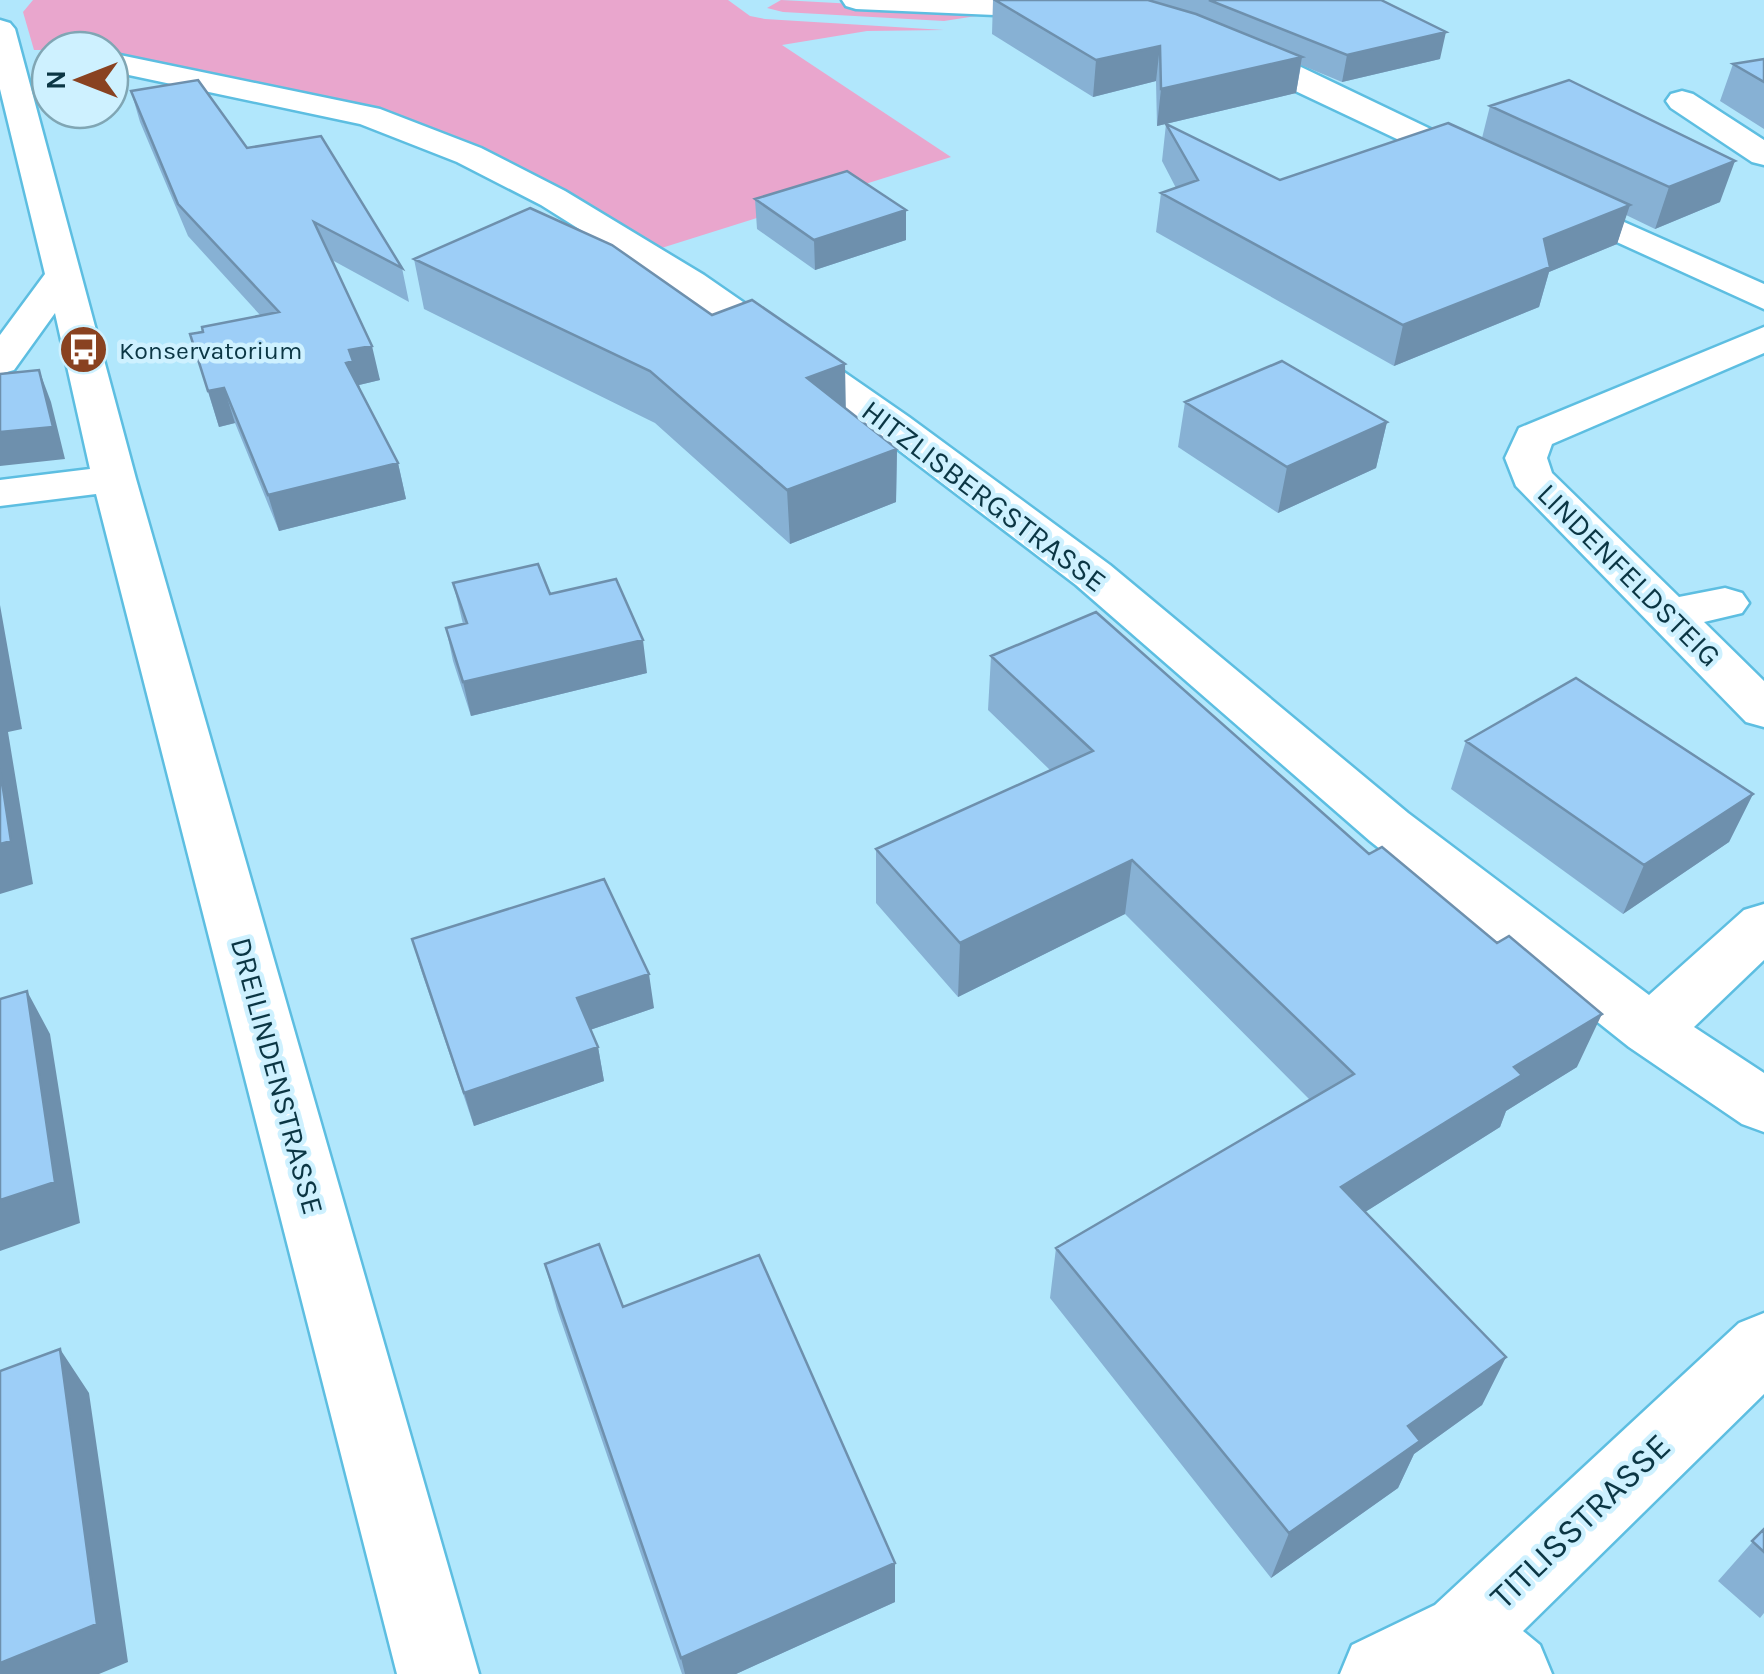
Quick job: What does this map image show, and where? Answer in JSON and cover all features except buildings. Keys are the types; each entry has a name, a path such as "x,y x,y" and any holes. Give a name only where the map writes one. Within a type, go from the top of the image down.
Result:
{"street":[{"path":"856,0 1100,14"},
{"path":"1204,38 1290,74 1764,298"},
{"name":"DREILINDENSTRASSE","path":"16,45 62,277 84,350 114,479 438,1674"},
{"name":"HITZLISBERGSTRASSE","path":"130,66 369,116 469,155 536,189 691,283 894,426 1093,575 1389,828 1652,1030 1764,1106"},
{"path":"1682,101 1764,154"},
{"path":"0,362 62,277"},
{"name":"LINDENFELDSTEIG","path":"1764,339 1534,437 1526,458 1530,477 1764,710"},
{"path":"0,493 114,479"},
{"path":"1668,614 1725,603"},
{"path":"1652,1030 1764,926"},
{"name":"TITLISSTRASSE","path":"1381,1674 1487,1653 1764,1346"}],"shaded area":[{"path":"33,0 728,0 750,16 765,19 944,30 867,31 782,45 951,157 652,251 437,135 130,64 130,30 30,30 30,36 23,12"},
{"path":"781,0 1002,12 944,21 767,8"}],"place":[{"name":"Konservatorium","path":"84,350"}]}
